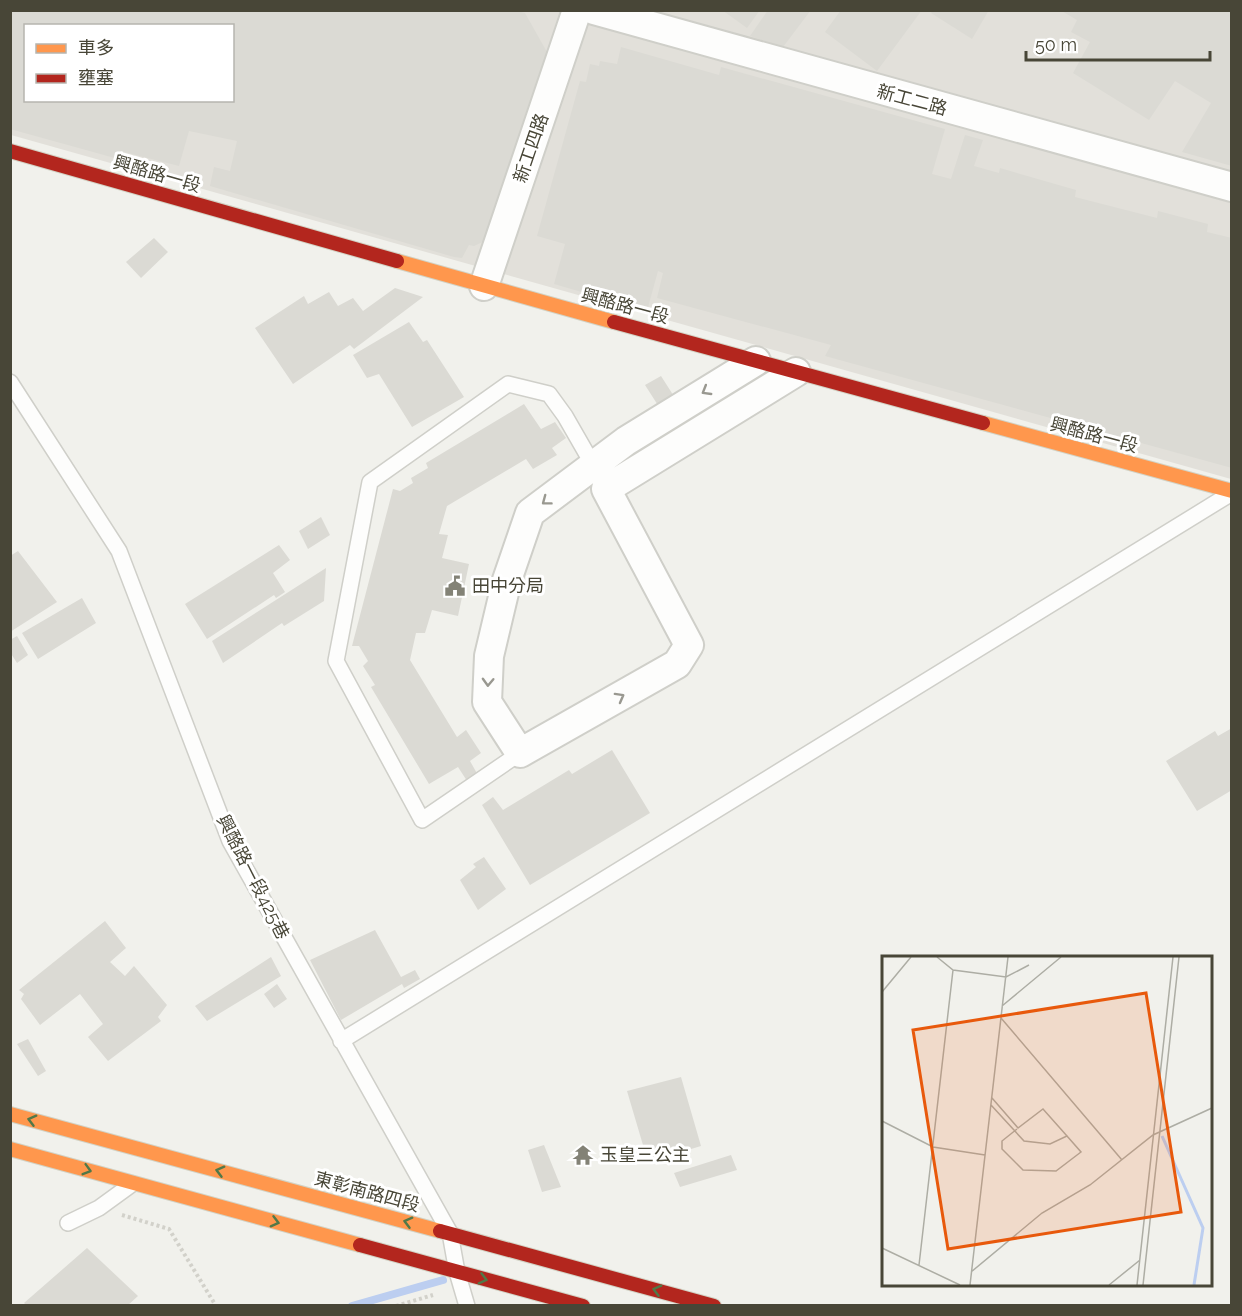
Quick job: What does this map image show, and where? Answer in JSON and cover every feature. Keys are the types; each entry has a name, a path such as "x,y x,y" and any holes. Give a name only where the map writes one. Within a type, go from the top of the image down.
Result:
{"street":[{"name":"新工四路","path":"484,286 577,10"},
{"name":"新工二路","path":"594,10 1232,187"},
{"name":"興酪路一段","path":"10,151 484,286 1232,492"},
{"path":"600,477 626,441 756,361"},
{"path":"600,477 689,645 677,664 520,753 487,702 489,656 507,580 530,513 796,372"},
{"name":"東彰南路四段","path":"10,1114 714,1305"},
{"path":"10,1149 583,1305"}],"lane":[{"name":"興酪路一段425巷","path":"10,382 119,551 230,841 450,1233 457,1272 467,1305"},
{"path":"520,753 422,820 336,661 370,482 508,384 549,394 565,416 600,477"},
{"path":"341,1041 1232,492"},
{"path":"68,1223 99,1208 134,1183"}],"path":[{"path":"99,1208 169,1229 216,1305"},
{"path":"396,1305 462,1288"}],"shaded area":[{"path":"10,11 1231,11 1231,479 11,135"}],"building":[{"path":"10,10 513,10 525,13 547,52 493,237 474,246 469,245 462,258 210,186 214,167 230,171 237,141 189,131 179,166 124,152 122,160 10,129"},
{"path":"722,10 760,10 747,28"},
{"path":"768,10 811,10 783,47 750,36"},
{"path":"841,10 922,10 877,71 825,32"},
{"path":"933,10 989,10 972,39 931,13"},
{"path":"1060,10 1232,10 1232,166 1182,152 1211,103 1175,81 1149,120 1073,73 1090,42 1071,32 1077,20"},
{"path":"621,47 719,75 721,67 945,129 932,174 951,179 965,135 983,140 974,166 999,173 1000,168 1076,190 1075,197 1157,218 1158,211 1208,224 1207,232 1232,238 1232,468 825,356 831,345 657,298 663,273 658,271 647,311 554,284 565,244 537,236 580,81 586,82 590,64 599,66 600,61 617,64"},
{"path":"154,238 168,252 141,278 126,262"},
{"path":"395,288 423,297 354,349 350,345 293,384 255,328 304,296 308,304 329,292 338,306 353,298 363,311"},
{"path":"409,322 423,342 427,340 464,397 412,427 379,374 367,378 353,355"},
{"path":"661,376 677,401 661,410 645,385"},
{"path":"524,404 541,429 555,422 566,438 552,448 557,455 533,469 526,459 447,506 439,534 448,535 442,558 469,564 458,616 432,610 425,633 416,633 410,660 457,737 466,730 481,753 470,761 479,777 469,784 458,767 429,784 371,687 375,685 363,666 368,661 359,646 352,646 393,489 400,491 413,483 411,478 428,468 426,463"},
{"path":"321,517 330,535 308,549 299,531"},
{"path":"279,545 290,560 273,573 285,592 276,598 274,595 207,639 185,604"},
{"path":"18,551 57,602 10,632 10,556"},
{"path":"326,568 324,601 284,626 282,623 223,663 212,641"},
{"path":"82,598 96,623 38,659 22,633"},
{"path":"17,636 28,655 17,663 10,652 10,640"},
{"path":"1232,728 1232,790 1197,811 1166,761 1215,731 1218,736"},
{"path":"612,750 650,813 530,885 482,805 493,797 503,810 569,770 572,774"},
{"path":"484,857 506,889 478,910 460,880 476,867 473,864"},
{"path":"105,921 126,948 110,962 125,976 134,966 167,1005 158,1017 161,1021 108,1061 88,1037 103,1024 80,994 40,1025 21,999 24,994 19,990"},
{"path":"375,930 401,977 415,970 420,979 404,988 402,984 341,1020 310,960"},
{"path":"271,957 281,976 207,1021 195,1006"},
{"path":"277,984 287,999 274,1008 264,994"},
{"path":"28,1039 46,1071 38,1076 17,1044"},
{"path":"681,1077 701,1146 648,1162 627,1091"},
{"path":"544,1145 561,1187 542,1192 528,1150"},
{"path":"731,1155 737,1170 680,1187 674,1173"},
{"path":"87,1248 138,1296 127,1306 27,1306 24,1303"}],"waterway":[{"path":"352,1306 443,1280"}],"traffic: slow":[{"path":"397,261 614,322"},
{"path":"983,423 1232,491"},
{"path":"10,1114 440,1231"},
{"path":"10,1149 360,1245"}],"traffic: jam":[{"path":"10,151 397,261"},
{"path":"614,322 983,423"},
{"path":"440,1231 714,1306"},
{"path":"360,1245 583,1306"}],"place":[{"name":"田中分局","path":"455,586"},
{"name":"玉皇三公主","path":"583,1155"}]}
